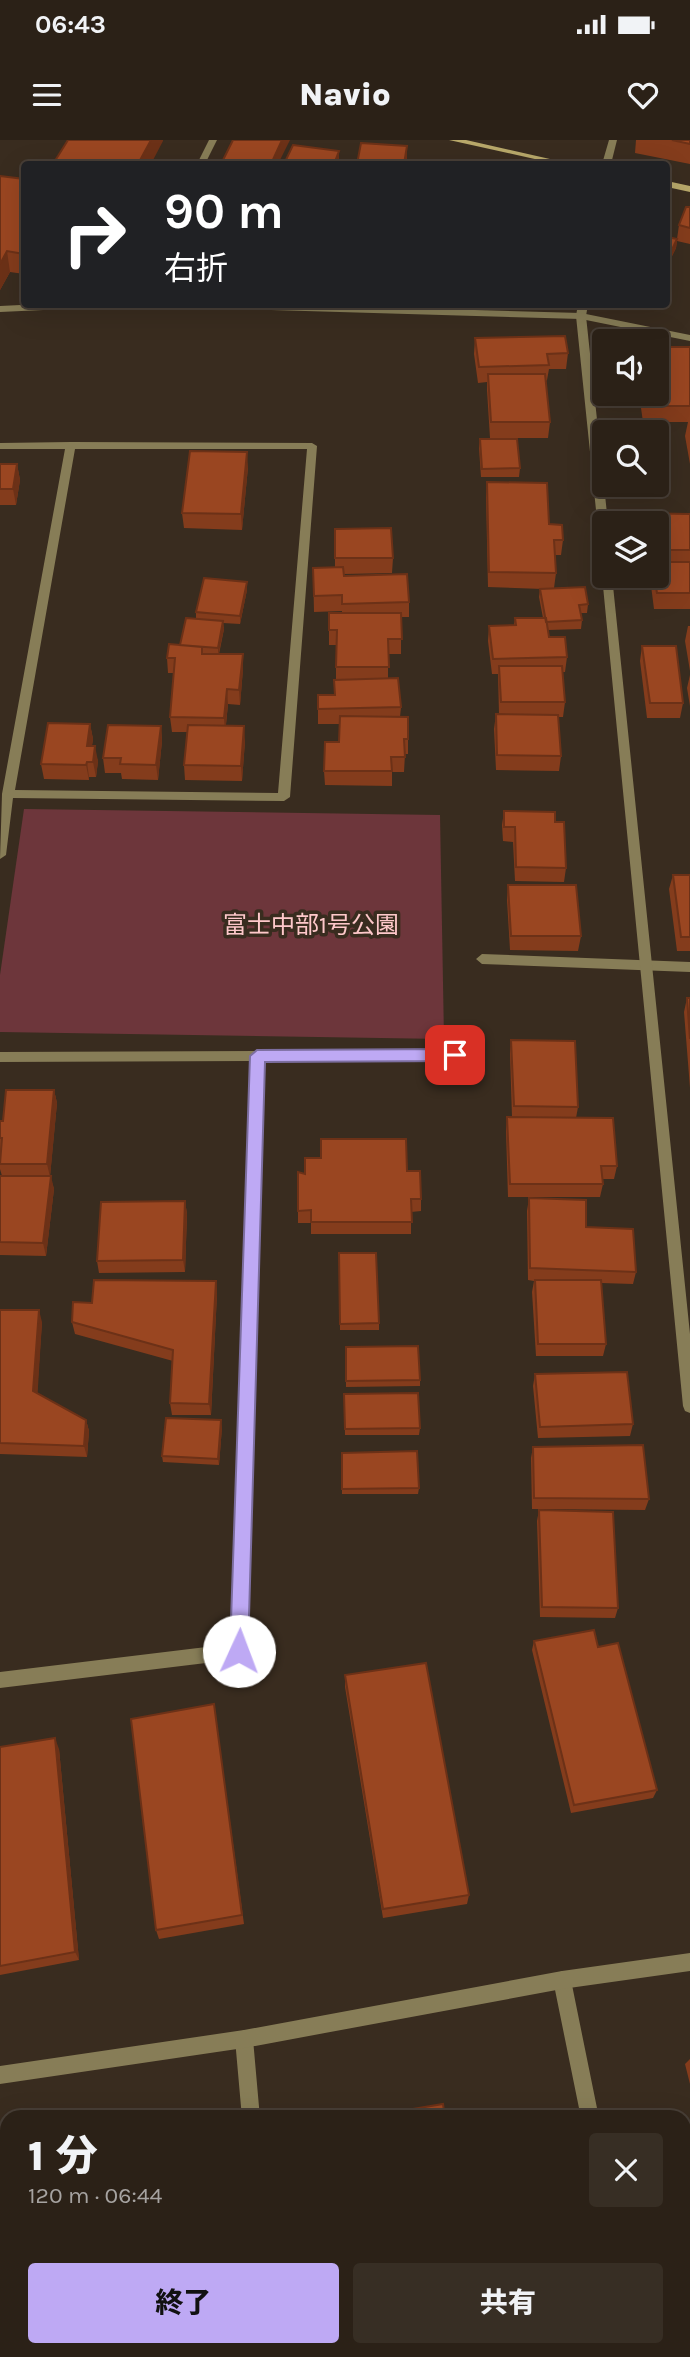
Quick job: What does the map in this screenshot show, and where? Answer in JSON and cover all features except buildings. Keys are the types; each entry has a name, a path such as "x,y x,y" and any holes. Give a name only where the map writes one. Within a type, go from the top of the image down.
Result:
{"main road":[{"path":"453,140 553,161"},
{"path":"670,185 690,189"}],"street":[{"path":"202,161 213,140"},
{"path":"607,161 613,140"},
{"path":"0,309 26,308"},
{"path":"431,308 582,310 690,338"},
{"path":"582,310 601,511"},
{"path":"0,855 8,794 71,445"},
{"path":"0,446 312,446 284,797 8,794"},
{"path":"608,588 690,1406"},
{"path":"482,959 690,967"},
{"path":"0,1057 455,1055"},
{"path":"0,1680 239,1651 257,1056"},
{"path":"0,2075 244,2039 562,1980 690,1962"},
{"path":"562,1980 588,2110"},
{"path":"244,2039 250,2110"}],"green space":[{"name":"富士中部1号公園","path":"24,809 440,815 444,1039 0,1032 0,975"}],"route":[{"path":"239,1651 257,1056 455,1055"}]}
